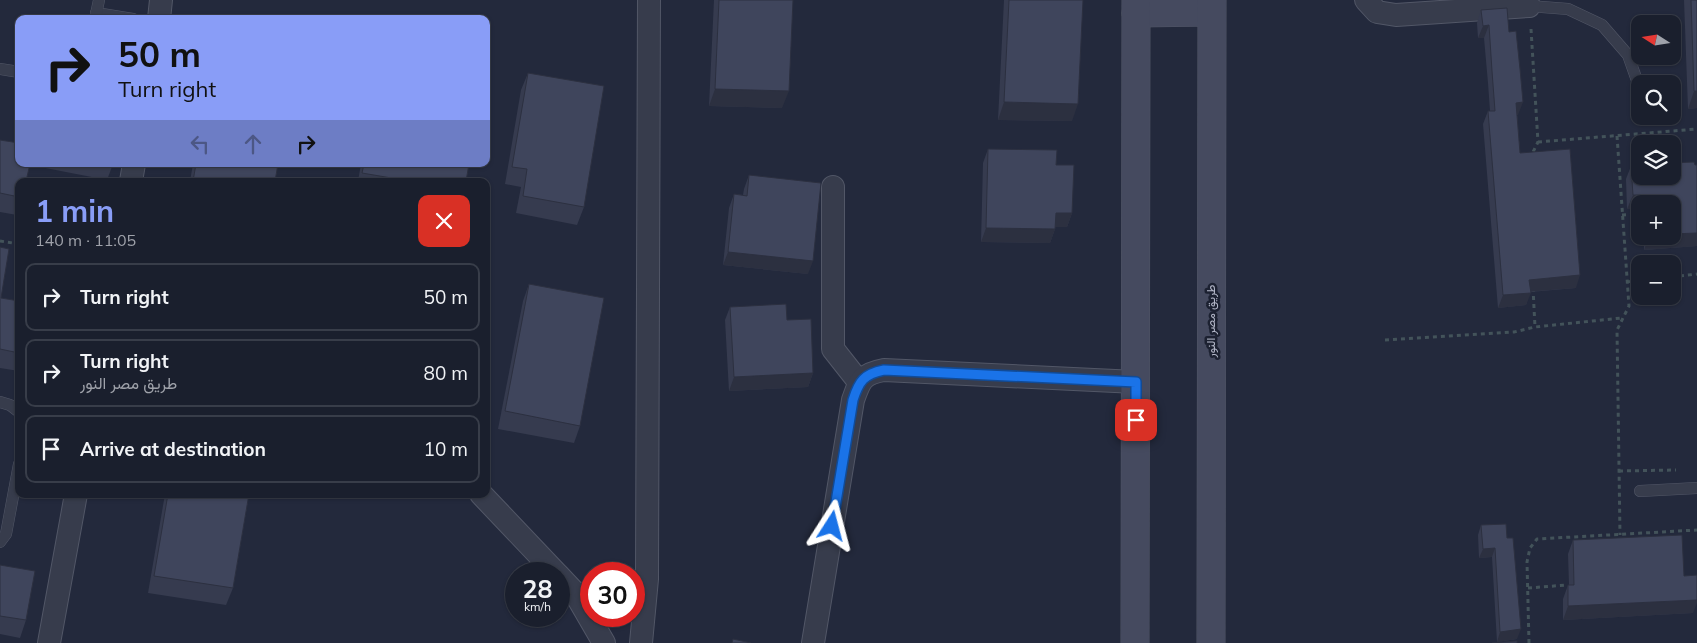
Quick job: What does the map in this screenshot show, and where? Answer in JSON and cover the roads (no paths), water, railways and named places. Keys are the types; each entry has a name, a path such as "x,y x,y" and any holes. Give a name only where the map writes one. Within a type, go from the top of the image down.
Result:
{"street":[{"path":"159,15 161,0"},
{"path":"640,562 649,0"},
{"path":"1366,0 1377,12 1396,15 1529,6"},
{"path":"1135,643 1136,6 1212,6"},
{"name":"طريق مصر النور","path":"1211,643 1212,6"},
{"path":"832,187 832,349 859,382"},
{"path":"813,643 853,400 859,382 869,373 884,370 1136,382"},
{"path":"49,643 74,498"},
{"path":"485,498 546,562"},
{"path":"570,585 580,593"},
{"path":"597,627 604,643"},
{"path":"641,627 641,643"}],"lane":[{"path":"96,15 98,0"},
{"path":"1529,6 1568,9 1602,25 1628,55 1635,75"},
{"path":"0,69 15,71"},
{"path":"0,402 15,409"},
{"path":"1640,491 1697,488"},
{"path":"0,542 6,534 15,491"}]}
